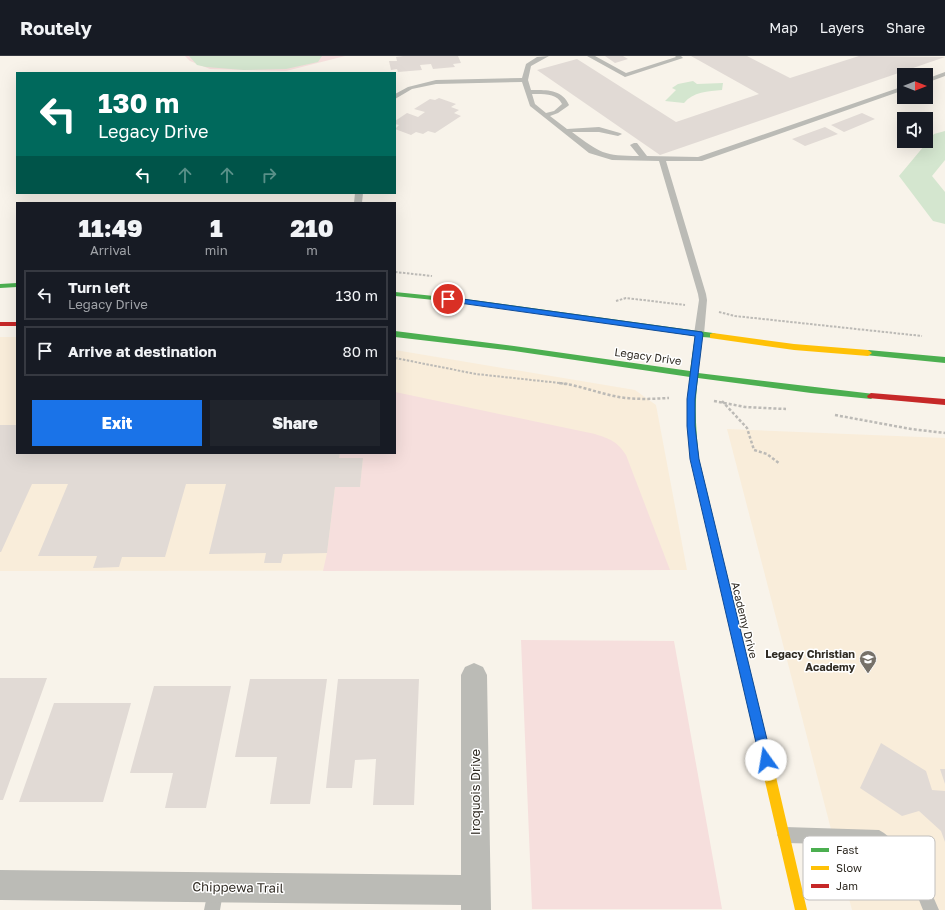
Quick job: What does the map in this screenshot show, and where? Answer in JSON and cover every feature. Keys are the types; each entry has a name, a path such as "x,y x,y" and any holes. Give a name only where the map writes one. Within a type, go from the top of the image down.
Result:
{"main road":[{"path":"0,286 16,285"},
{"path":"396,294 473,302 794,347 945,360"},
{"path":"0,324 16,324"},
{"name":"Legacy Drive","path":"396,334 507,347 693,375 817,391 945,402"},
{"name":"Academy Drive","path":"699,334 691,399 691,426 695,459 801,910"}],"street":[{"name":"Iroquois Drive","path":"474,675 476,900"},
{"name":"Chippewa Trail","path":"0,885 214,898 476,900"}],"lane":[{"path":"546,56 539,58 528,65 525,80 530,92 532,105 592,151 612,158 700,159 897,90"},
{"path":"590,56 625,75 680,58 678,56"},
{"path":"933,78 945,74"},
{"path":"396,97 410,88 436,82 525,80"},
{"path":"530,92 552,93 560,96 564,100 566,105 545,116"},
{"path":"566,131 591,128 609,130 618,134"},
{"path":"634,145 644,158"},
{"path":"662,159 702,294 703,300 699,334"},
{"path":"784,834 832,836"},
{"path":"927,900 931,910"}],"path":[{"path":"735,316 926,336"},
{"path":"396,358 476,374 576,385 614,396 641,399 661,398"},
{"path":"780,464 767,454 754,450 747,428 722,401 745,407 790,410"},
{"path":"832,414 911,429 945,433"}],"shaded area":[{"path":"185,56 345,56 286,71 210,69 190,61"},
{"path":"693,81 697,84 723,83 722,90 696,94 684,103 665,101 676,90 672,88 678,84"},
{"path":"0,337 16,337 16,454 396,454 396,350 635,390 656,405 687,570 0,571"},
{"path":"396,392 605,437 613,441 626,455 670,570 323,571 327,553 335,487 360,486 363,458 339,458 340,454 396,454"},
{"name":"Legacy Christian Academy","path":"727,429 945,438 945,910 852,910 849,900 935,900 935,836 833,836"},
{"path":"521,640 674,641 722,909 532,909"}],"building":[{"path":"458,56 461,63 453,64 455,67 433,69 431,64 420,65 422,70 398,72 397,69 391,70 389,61 397,61 396,57"},
{"path":"605,56 623,56 628,59 615,63"},
{"path":"691,56 747,56 790,78 859,56 945,57 913,68 897,68 897,74 660,155 537,70 577,59 676,122 759,94"},
{"path":"439,98 456,104 451,107 459,110 454,113 461,116 435,133 428,131 423,134 416,132 411,135 396,129 399,125 396,124 396,120 407,113 418,117 425,112 414,109 430,99 435,100"},
{"path":"862,113 875,119 844,132 831,125"},
{"path":"825,127 838,134 805,146 792,139"},
{"path":"0,425 16,425 16,454 340,454 339,458 363,458 360,487 335,487 327,553 283,554 281,563 264,563 266,553 209,554 226,484 186,484 165,557 122,557 119,567 93,568 97,556 38,556 68,484 32,484 0,552"},
{"path":"0,678 47,678 3,800 0,800"},
{"path":"250,679 327,679 310,804 270,804 277,757 235,757"},
{"path":"338,679 419,679 414,805 373,805 376,759 355,760 352,788 326,788"},
{"path":"154,686 231,686 206,808 165,808 173,773 130,773"},
{"path":"54,703 131,703 103,802 19,802"},
{"path":"881,743 926,771 932,790 945,791 945,842 941,831 919,811 902,816 860,788"},
{"path":"940,769 945,769 945,784"}],"waterway":[{"path":"202,56 206,59 258,62 286,61 309,56"},
{"path":"945,140 915,176 945,214"}],"traffic: fast":[{"path":"0,286 16,285"},
{"path":"396,294 473,302 713,336"},
{"path":"396,334 514,348 751,383 871,396"},
{"path":"699,334 691,399 691,426 695,459 770,777"},
{"path":"868,353 945,360"}],"traffic: slow":[{"path":"713,336 794,347 868,353"},
{"path":"770,777 801,910"}],"traffic: jam":[{"path":"0,324 16,324"},
{"path":"871,396 945,402"}],"place":[{"name":"Legacy Christian Academy","path":"868,674"}],"route":[{"path":"448,299 699,334 691,399 691,426 695,459 766,760"}]}
